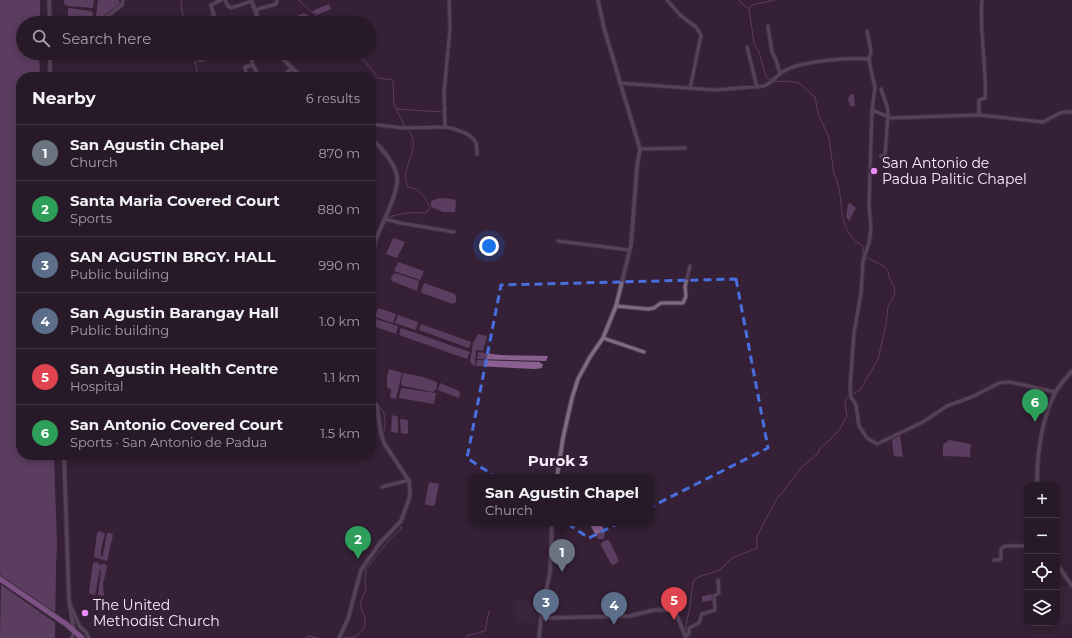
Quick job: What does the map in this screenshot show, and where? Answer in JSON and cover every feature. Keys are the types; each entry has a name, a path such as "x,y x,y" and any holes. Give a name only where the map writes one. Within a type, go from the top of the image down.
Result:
{"highway":[{"path":"0,580 66,624 82,638"}],"street":[{"path":"49,0 50,16"},
{"path":"107,16 122,6 123,0"},
{"path":"214,16 211,5 221,0"},
{"path":"225,0 231,8 251,0 257,16"},
{"path":"255,10 276,4 277,0"},
{"path":"445,127 444,92 450,30 450,0"},
{"path":"557,474 563,438 578,379 590,357 603,338 616,306 629,250 633,225 637,167 640,149 619,83 598,0"},
{"path":"667,0 680,16 696,27 701,36 690,89"},
{"path":"979,115 979,100 985,98 986,82 982,0"},
{"path":"768,26 772,52 780,74"},
{"path":"867,31 871,71 875,87 872,110 869,205 871,228 869,243 863,262 861,293 854,334 851,395 856,405 859,426 867,438 877,444 923,422 947,406 974,396 999,383 1010,382 1055,392"},
{"path":"747,47 757,87"},
{"path":"619,83 715,90 757,87 768,85 780,74 793,67 804,64 853,58 870,59"},
{"path":"50,60 50,72"},
{"path":"251,60 256,72"},
{"path":"284,60 297,72"},
{"path":"246,72 245,67 253,65"},
{"path":"288,72 293,68"},
{"path":"881,89 887,106 885,156 881,156"},
{"path":"872,110 886,117 979,115 1043,122 1060,113 1072,112"},
{"path":"376,125 402,128 456,128 476,142 477,154"},
{"path":"376,144 386,155 397,175 396,186 376,240"},
{"path":"640,149 685,148"},
{"path":"384,219 454,232"},
{"path":"558,241 629,250"},
{"path":"616,306 648,309 654,308 662,303 683,303 686,296 690,266"},
{"path":"603,338 644,352"},
{"path":"1037,482 1037,470 1043,426 1055,392 1072,371"},
{"path":"339,638 348,619 360,570 380,543 401,521 409,499 409,480 384,442 381,434 376,405"},
{"path":"64,460 69,600 74,632 72,638"},
{"path":"382,487 409,480"},
{"path":"539,638 541,618 550,572 552,526"},
{"path":"994,560 999,560 1001,558 1001,549 1005,546 1024,546"},
{"path":"1060,568 1072,586"},
{"path":"686,636 689,628 699,623 702,614 715,610 714,596 719,593 718,580"},
{"path":"69,600 80,627 85,631 89,638"},
{"path":"541,618 630,616 654,610 673,610 675,611 686,636"}],"highlighted area":[{"path":"736,279 768,448 589,538 467,458 501,285"}],"shaded area":[{"path":"0,0 40,0 40,16 16,16 16,60 39,60 40,72 16,72 16,460 54,460 57,543 55,638 0,638"},
{"path":"64,0 94,0 93,8 68,6 64,4"},
{"path":"98,0 119,0 120,4 105,16 96,16"},
{"path":"329,4 331,9 317,15 312,11"},
{"path":"68,8 91,11 93,13 93,16 68,16"},
{"path":"304,13 309,16 296,16"},
{"path":"852,94 854,95 855,106 850,106 848,99"},
{"path":"440,198 453,199 456,201 455,212 443,212 431,207 431,201"},
{"path":"850,203 856,208 849,221 846,217 848,204"},
{"path":"393,238 405,242 397,258 386,254"},
{"path":"398,262 424,271 420,280 394,271"},
{"path":"395,273 419,281 417,291 392,281 391,278"},
{"path":"424,283 455,294 456,302 453,304 422,293 421,291"},
{"path":"378,308 396,314 393,323 376,317"},
{"path":"398,315 418,322 416,330 395,323"},
{"path":"376,319 398,326 396,334 376,327"},
{"path":"421,324 471,342 469,348 419,330"},
{"path":"401,328 470,352 467,359 399,335"},
{"path":"478,334 487,336 483,351 476,350 475,367 470,362 473,343"},
{"path":"478,352 500,355 548,356 546,361 477,359"},
{"path":"477,360 540,362 543,364 542,368 535,369 476,366"},
{"path":"389,369 402,373 396,399 390,398 391,390 387,387"},
{"path":"403,373 423,377 437,382 437,388 433,392 403,386 401,384"},
{"path":"440,383 459,391 459,398 438,390"},
{"path":"401,388 436,393 434,404 399,398"},
{"path":"392,415 398,417 398,433 391,432"},
{"path":"400,419 408,421 407,434 401,433"},
{"path":"900,435 903,457 894,456 892,440"},
{"path":"949,440 971,444 970,457 943,456 943,445"},
{"path":"429,482 439,484 435,504 433,506 426,505 425,503"},
{"path":"591,526 602,526 605,532 604,539 598,539"},
{"path":"100,531 105,534 101,549 101,557 103,555 107,533 113,535 107,561 94,557 97,533"},
{"path":"609,540 619,561 614,565 611,564 601,545 601,543"},
{"path":"94,562 99,563 100,566 105,564 107,567 103,584 104,596 98,595 100,569 95,595 90,594 89,592"},
{"path":"1060,587 1071,587 1072,589 1072,625 1060,625"},
{"path":"713,594 713,600 702,602 702,596"},
{"path":"514,599 543,603 539,624 515,621 516,612 512,612"}],"pier":[{"path":"0,575 57,616 57,624 0,584"}],"waterway":[{"path":"182,0 181,6 183,16"},
{"path":"298,0 317,16"},
{"path":"739,0 749,9"},
{"path":"770,80 766,77 760,55 754,43 749,9 752,5 775,0"},
{"path":"195,60 197,72"},
{"path":"364,60 373,72"},
{"path":"376,75 378,78 393,80 394,105 405,126"},
{"path":"773,82 787,81 799,83 815,97 818,113 829,138 834,174 838,184 844,223 854,240 864,247 862,254 864,255"},
{"path":"397,109 443,112"},
{"path":"387,218 406,213 426,213 430,208 422,194 416,189 408,187 406,180 406,172 413,144 412,136 408,129"},
{"path":"376,248 386,221"},
{"path":"686,633 686,624 695,579 720,570 732,558 757,548 757,536 776,500 801,468 817,454 821,447 839,430 847,416 845,403 847,397 860,390 878,359 886,325 888,306 894,296 895,289 889,277 888,271 883,266 866,257"},
{"path":"378,405 383,411 385,419 383,435"},
{"path":"344,638 355,637 363,630 365,618 360,605 366,590 366,569 390,539 402,528 399,526"},
{"path":"466,638 467,636 485,631 489,611"},
{"path":"306,638 308,636 318,638"}],"place":[{"name":"San Antonio de Padua Palitic Chapel","path":"874,171"},
{"name":"San Antonio Covered Court","path":"1035,422"},
{"name":"Santa Maria Covered Court","path":"358,559"},
{"name":"San Agustin Chapel","path":"562,572"},
{"name":"The United Methodist Church","path":"85,613"},
{"name":"San Agustin Health Centre","path":"674,620"},
{"name":"SAN AGUSTIN BRGY. HALL","path":"546,622"},
{"name":"San Agustin Barangay Hall","path":"614,625"}],"district":[{"name":"Purok 3","path":"558,461"}]}
